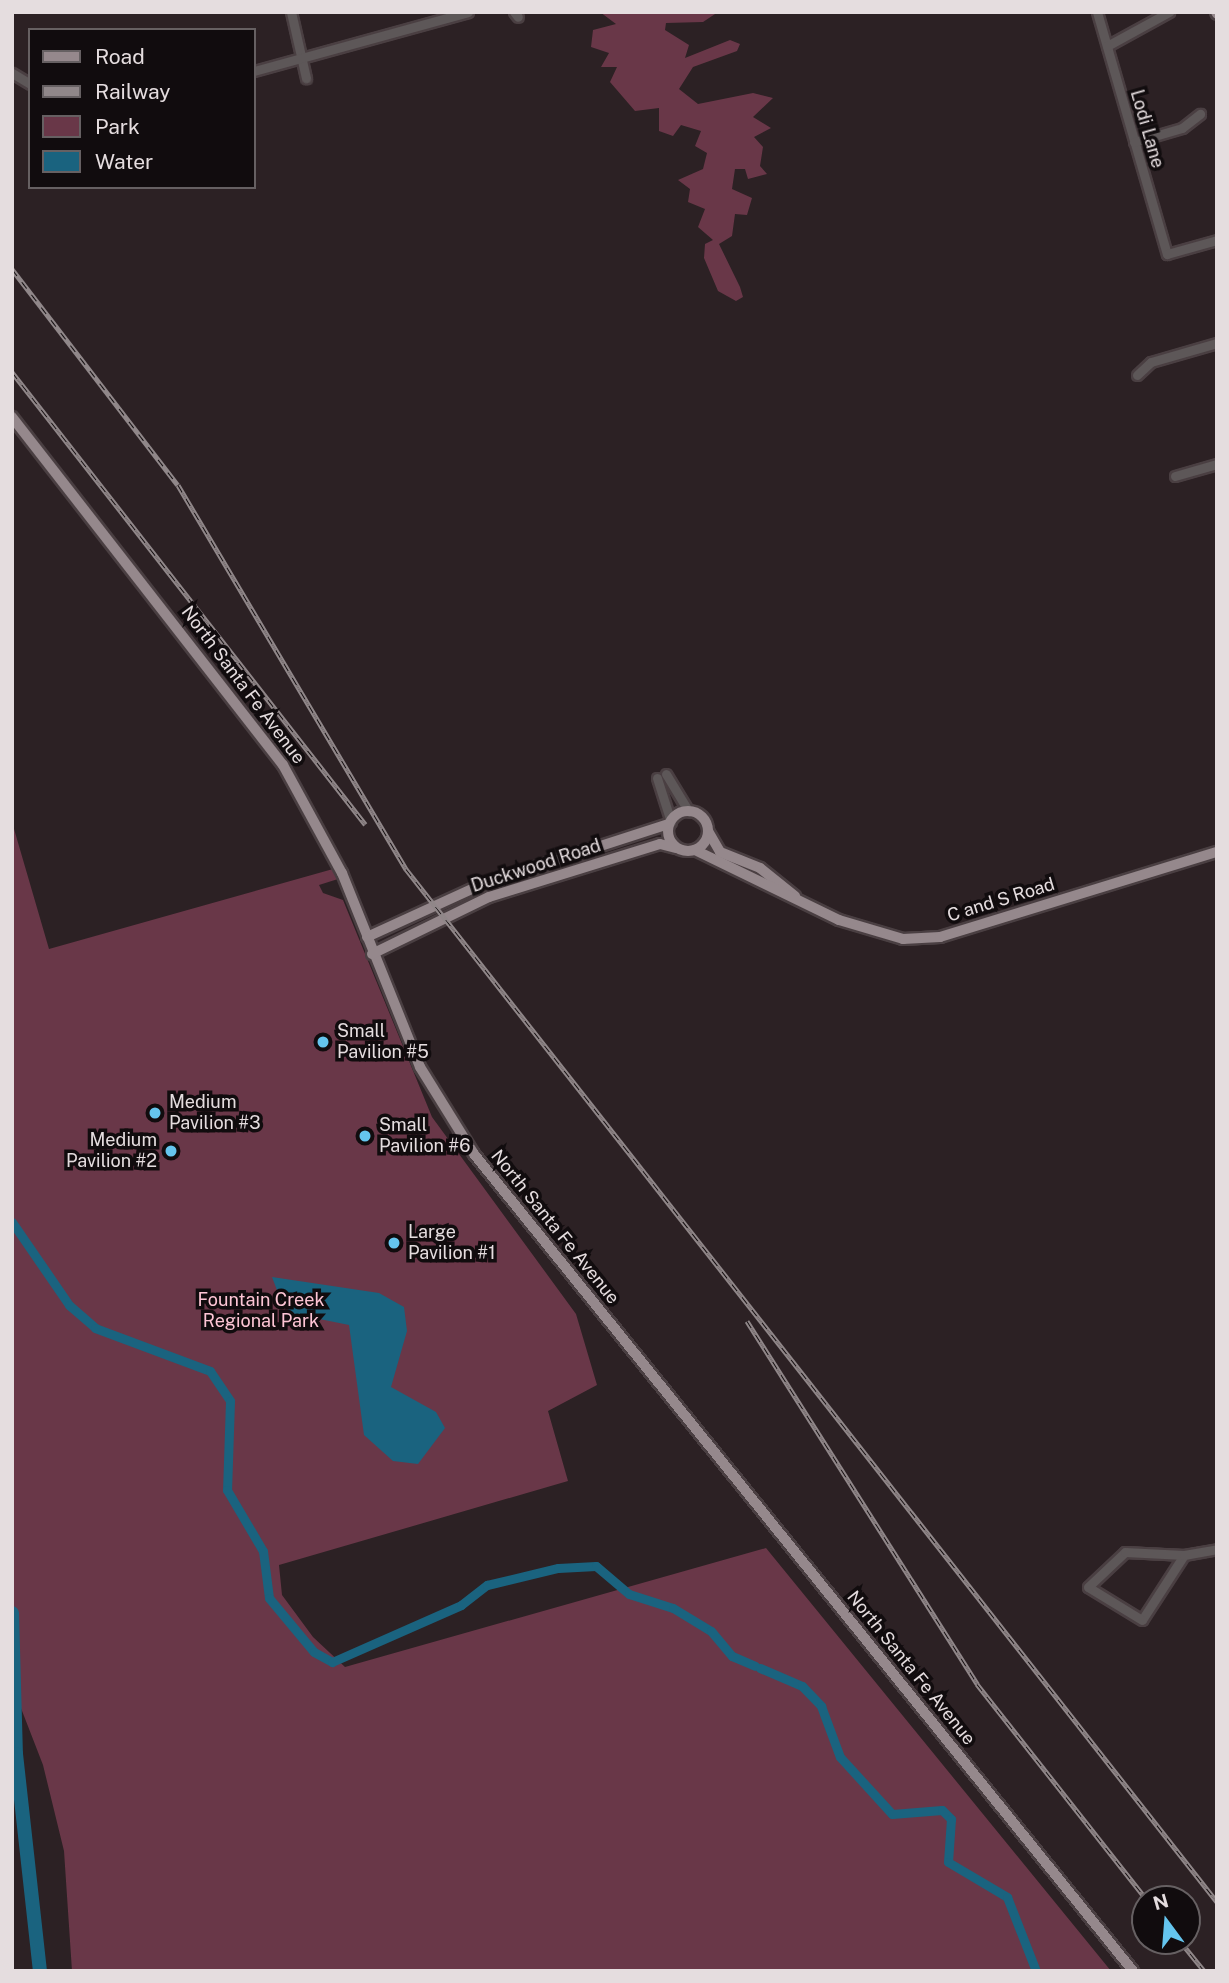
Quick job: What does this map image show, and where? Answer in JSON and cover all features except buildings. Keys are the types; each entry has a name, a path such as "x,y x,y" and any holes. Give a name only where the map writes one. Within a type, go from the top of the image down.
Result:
{"main road":[{"name":"North Santa Fe Avenue","path":"12,417 283,765 342,873 372,954 420,1067 474,1154 1133,1971"},
{"path":"689,812 703,818 708,830 695,850 676,848 670,823 689,812"},
{"name":"Duckwood Road","path":"367,937 483,884 670,823"},
{"name":"C and S Road","path":"708,830 720,852 760,868 797,898"},
{"name":"Duckwood Road","path":"372,954 489,897 660,844 676,848"},
{"name":"C and S Road","path":"695,850 873,933 940,937 1217,852"}],"street":[{"path":"290,12 306,78"},
{"path":"256,70 468,12"},
{"name":"Lodi Lane","path":"1097,12 1167,254 1217,240"},
{"path":"1107,46 1169,12"},
{"path":"12,73 28,83"},
{"path":"1134,142 1182,128 1200,114"},
{"path":"1137,375 1151,362 1217,343"},
{"path":"1175,476 1217,464"},
{"path":"670,823 661,776 689,812"},
{"path":"1184,1555 1142,1620 1088,1587 1125,1552 1184,1555 1217,1549"}],"green space":[{"path":"600,12 718,12 703,22 666,23 665,30 689,45 685,58 730,40 740,44 737,51 693,67 679,89 698,104 753,93 773,98 753,117 771,128 754,137 763,147 760,166 767,174 748,179 745,169 735,169 732,189 752,198 747,215 735,214 732,236 719,244 743,297 736,301 718,291 704,258 705,244 713,240 698,227 705,209 688,202 690,189 678,180 703,169 707,153 695,146 701,131 681,125 673,136 659,131 659,108 635,111 610,82 617,67 601,67 609,53 591,47 593,30 616,24"},
{"name":"Fountain Creek Regional Park","path":"12,822 49,949 333,869 338,879 319,885 323,893 343,900 432,1117 576,1314 597,1385 548,1411 568,1481 279,1565 282,1595 313,1637 345,1667 766,1548 1111,1971 72,1971 64,1851 43,1765 12,1685"}],"water":[{"path":"272,1277 379,1293 404,1307 407,1331 391,1387 436,1412 445,1428 418,1464 393,1461 364,1435 349,1325 295,1314 283,1306"}],"waterway":[{"path":"12,1222 69,1305 95,1328 210,1371 230,1401 227,1490 263,1551 269,1598 314,1652 332,1662 461,1605 487,1585 558,1568 596,1566 629,1594 673,1608 711,1631 732,1656 755,1666"},
{"path":"12,1613 16,1754 40,1971"},
{"path":"760,1668 802,1686 821,1706 840,1757 892,1814 942,1810 951,1819 948,1862 1007,1897 1036,1971"}],"railway":[{"path":"12,269 178,485 406,869 1217,1902"},
{"path":"12,372 365,824"},
{"path":"747,1321 977,1684 1135,1885"},
{"path":"1191,1955 1204,1971"}],"place":[{"name":"Small Pavilion #5","path":"323,1042"},
{"name":"Medium Pavilion #3","path":"155,1113"},
{"name":"Small Pavilion #6","path":"365,1136"},
{"name":"Medium Pavilion #2","path":"171,1151"},
{"name":"Large Pavilion #1","path":"394,1243"}]}
